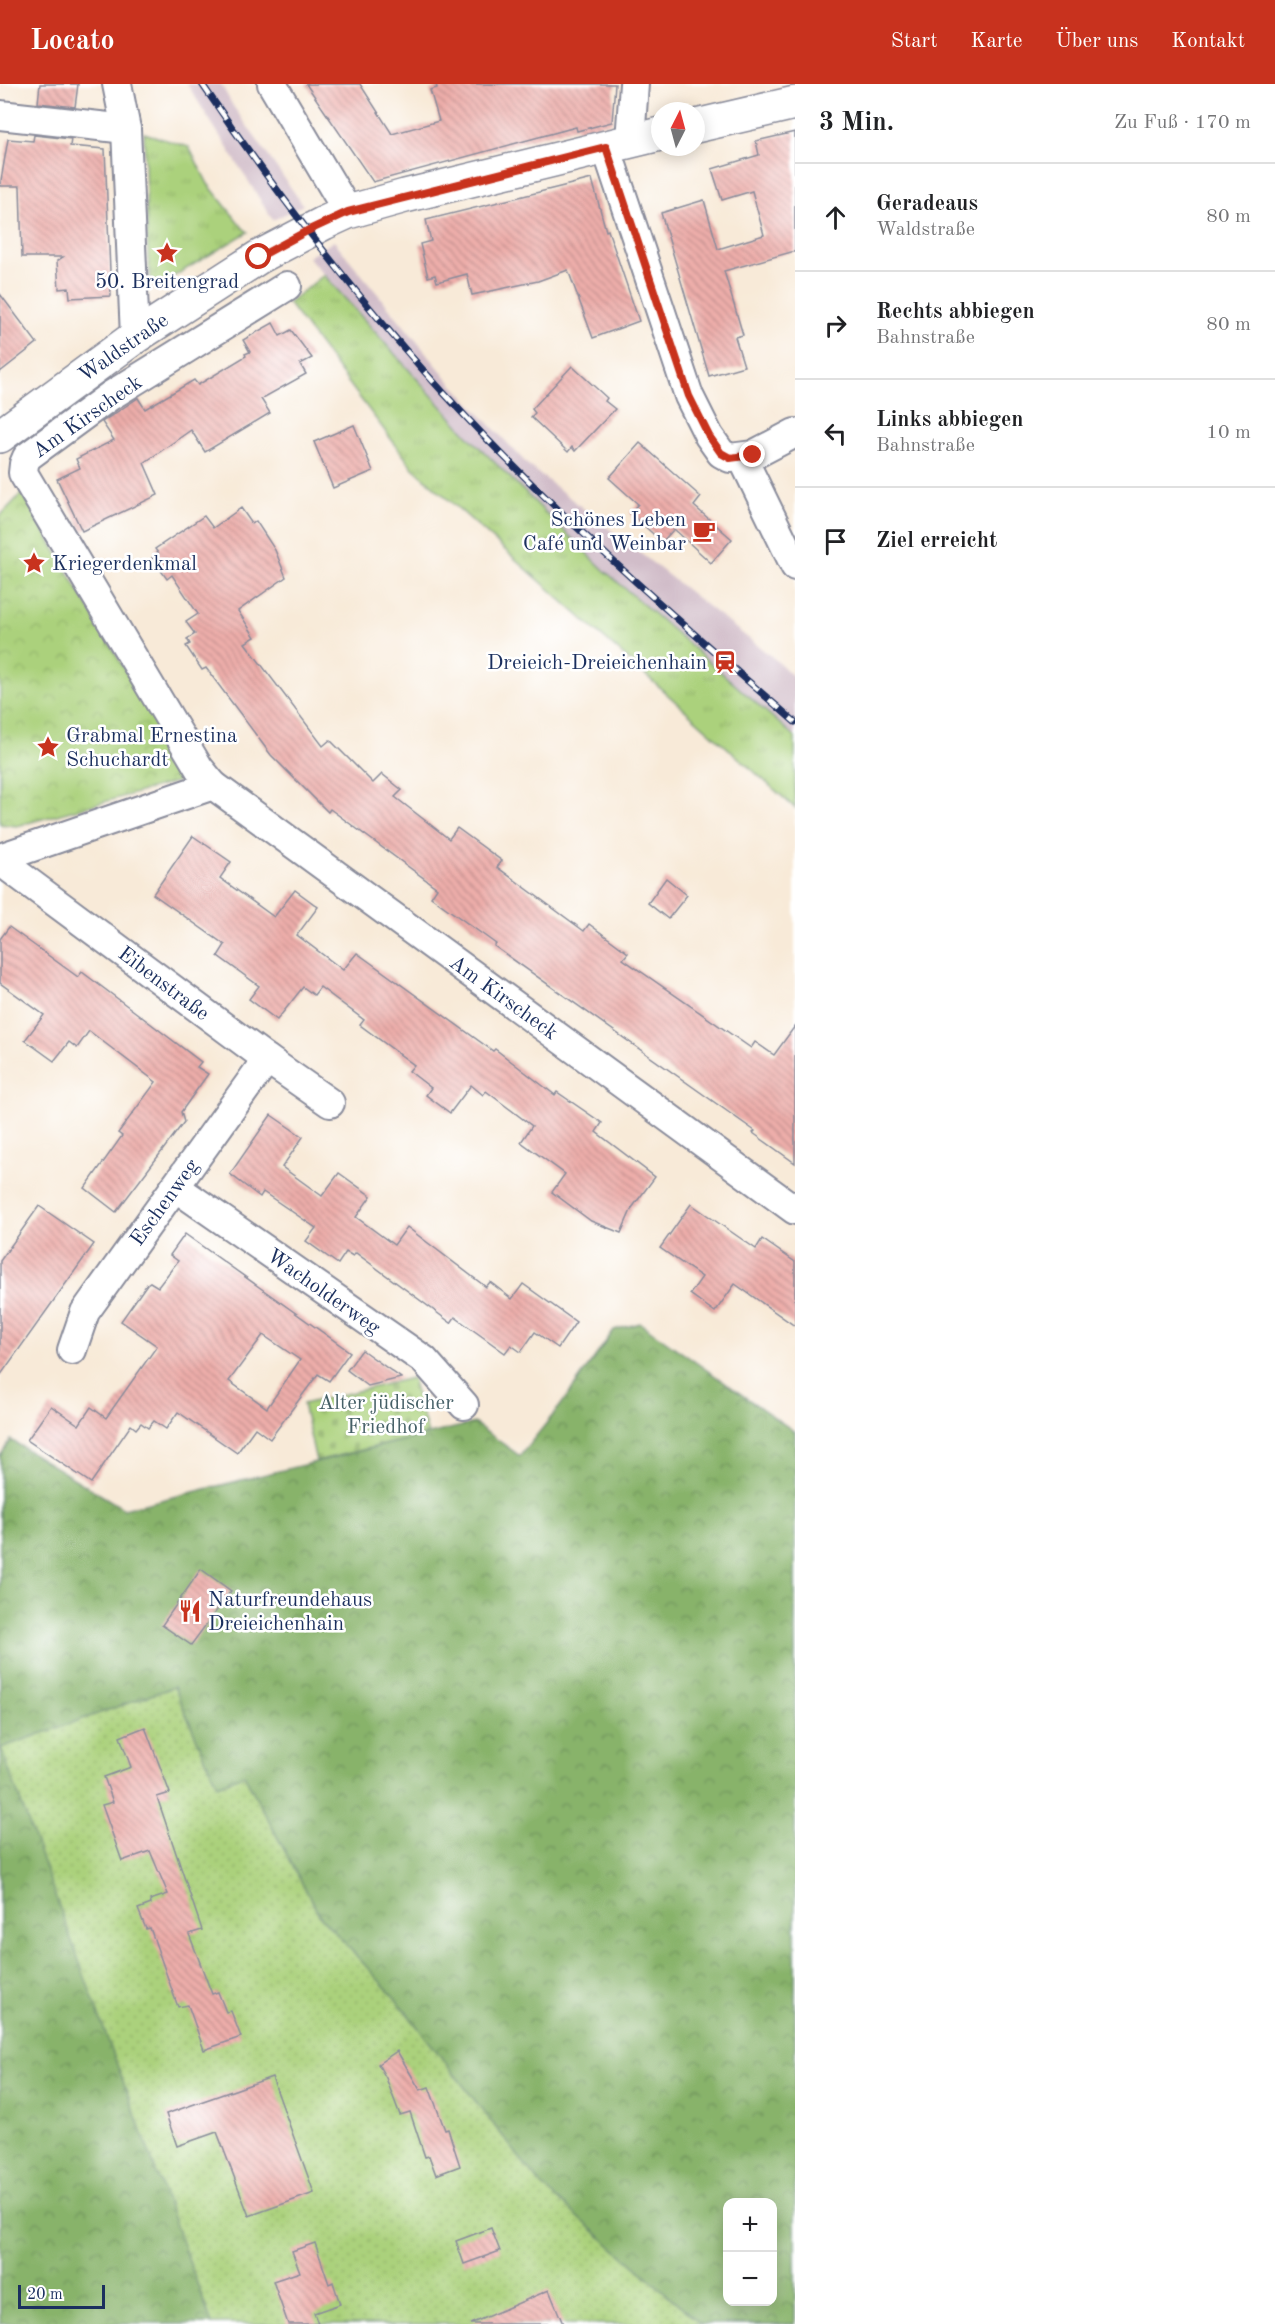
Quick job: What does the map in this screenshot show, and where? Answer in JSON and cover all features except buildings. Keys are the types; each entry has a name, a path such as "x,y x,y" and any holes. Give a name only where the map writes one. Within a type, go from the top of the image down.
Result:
{"street":[{"path":"117,84 126,129 135,337"},
{"path":"272,84 348,212"},
{"path":"634,84 632,141 689,396 709,436 721,453 730,458 753,455 795,433"},
{"path":"705,124 795,103"},
{"path":"0,115 126,129"},
{"name":"Waldstraße","path":"0,436 135,337 259,257 307,231 348,212 632,141"},
{"name":"Am Kirscheck","path":"287,286 110,396 27,457 24,473 199,768 213,785 795,1210"},
{"path":"742,457 795,566"},
{"path":"0,859 213,785"},
{"name":"Eibenstraße","path":"0,859 267,1059 330,1103"},
{"name":"Eschenweg","path":"72,1350 85,1312 267,1059"},
{"name":"Wacholderweg","path":"175,1187 424,1360 464,1405"}],"shaded area":[{"path":"187,84 221,84 233,106 303,205 273,220"},
{"path":"334,241 452,384 528,465 776,660 795,678 795,737 605,571 469,437 308,257"}],"green space":[{"path":"144,133 189,147 208,184 248,232 161,284 151,279 148,259"},
{"path":"324,275 469,437 605,571 795,737 795,808 413,468 288,303"},
{"path":"22,493 184,771 180,781 17,826 0,824 0,516"},
{"path":"640,1323 795,1432 795,2324 701,2324 539,2183 395,1998 319,1915 244,1775 217,1785 174,1687 2,1748 212,2324 0,2324 0,1456 11,1440 124,1509 474,1423 520,1456 561,1405 614,1330"},
{"name":"Alter jüdischer Friedhof","path":"412,1378 428,1434 316,1461 303,1404"},
{"path":"174,1687 217,1785 244,1775 319,1915 395,1998 539,2183 701,2324 212,2324 1,1748"}],"railway":[{"path":"202,84 301,222 446,396 598,547 795,722"}],"place":[{"name":"50. Breitengrad","path":"167,253"},
{"name":"Schönes Leben Café und Weinbar","path":"704,531"},
{"name":"Kriegerdenkmal","path":"34,563"},
{"name":"Dreieich-Dreieichenhain","path":"725,662"},
{"name":"Grabmal Ernestina Schuchardt","path":"48,747"},
{"name":"Naturfreundehaus Dreieichenhain","path":"190,1611"}],"route":[{"path":"259,257 348,212 606,147 689,396 709,436 721,453 730,458 753,455"}]}
